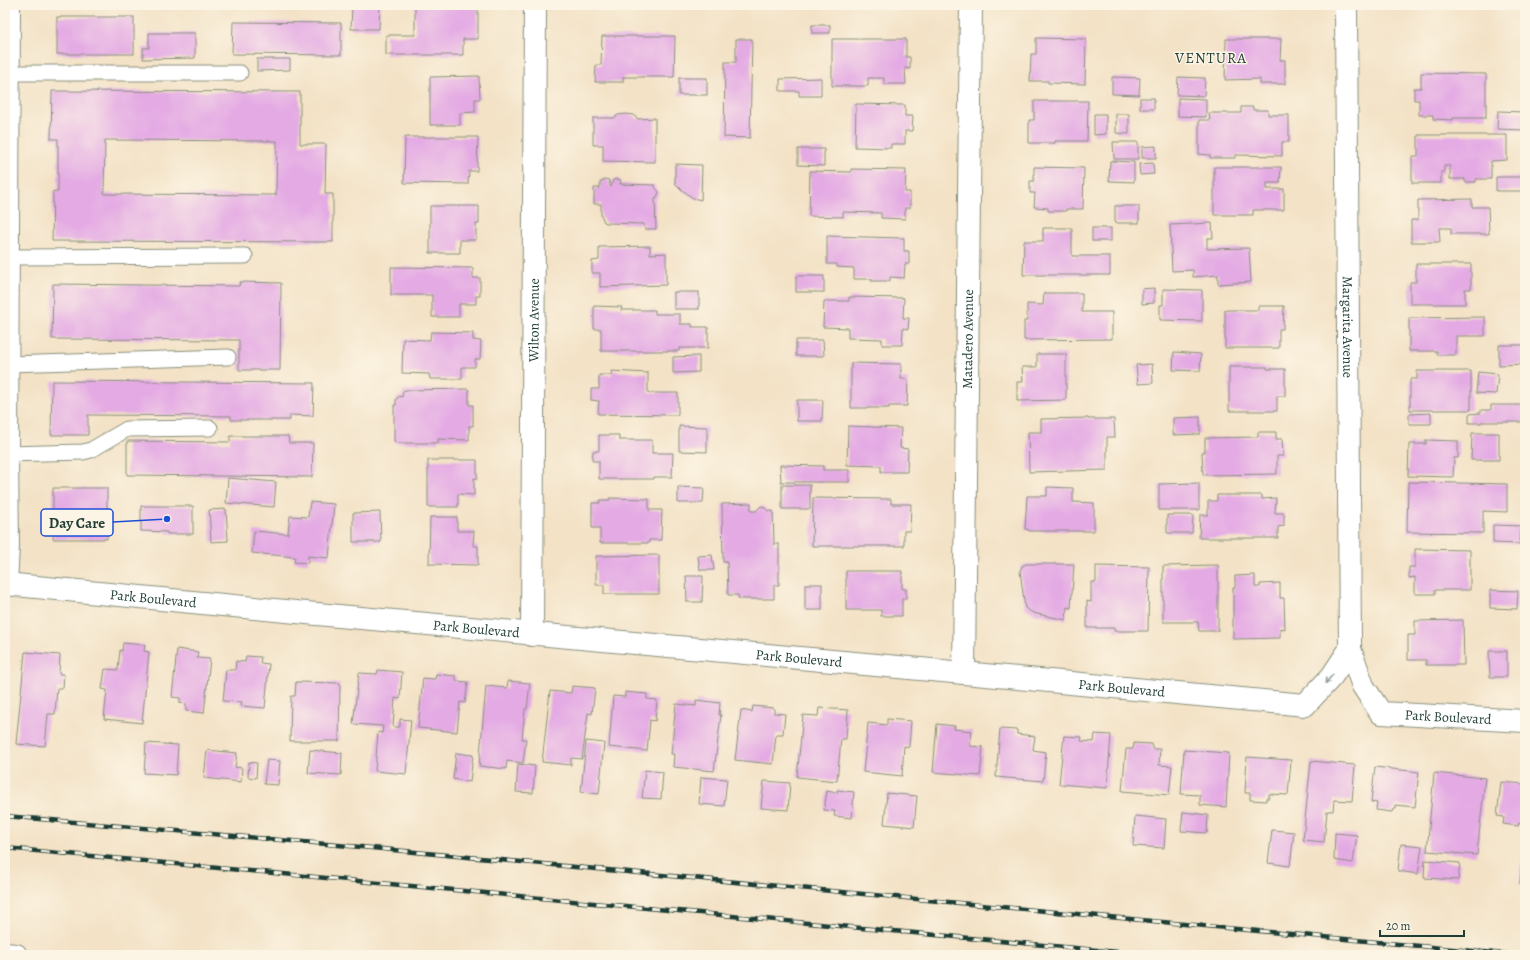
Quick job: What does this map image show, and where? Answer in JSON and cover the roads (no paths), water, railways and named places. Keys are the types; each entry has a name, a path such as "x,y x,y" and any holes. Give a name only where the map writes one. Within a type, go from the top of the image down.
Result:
{"street":[{"name":"Wilton Avenue","path":"532,635 535,5"},
{"name":"Matadero Avenue","path":"964,673 971,5"},
{"name":"Margarita Avenue","path":"1346,5 1350,648"},
{"path":"5,584 8,551 6,388 8,364 7,255 10,73 8,6"},
{"name":"Park Boulevard","path":"5,584 532,635 1305,705 1332,676 1350,648"},
{"name":"Park Boulevard","path":"1350,648 1363,686 1380,712 1525,721"},
{"path":"5,954 16,955"}],"lane":[{"path":"10,73 240,73"},
{"path":"7,255 245,256"},
{"path":"8,364 228,357"},
{"path":"7,454 82,452 92,450 127,429 210,428"}],"railway":[{"path":"5,816 372,848 1516,955"},
{"path":"5,848 1150,955"}],"place":[{"name":"Day Care","path":"167,519"}],"district":[{"name":"VENTURA","path":"1211,58"}]}
